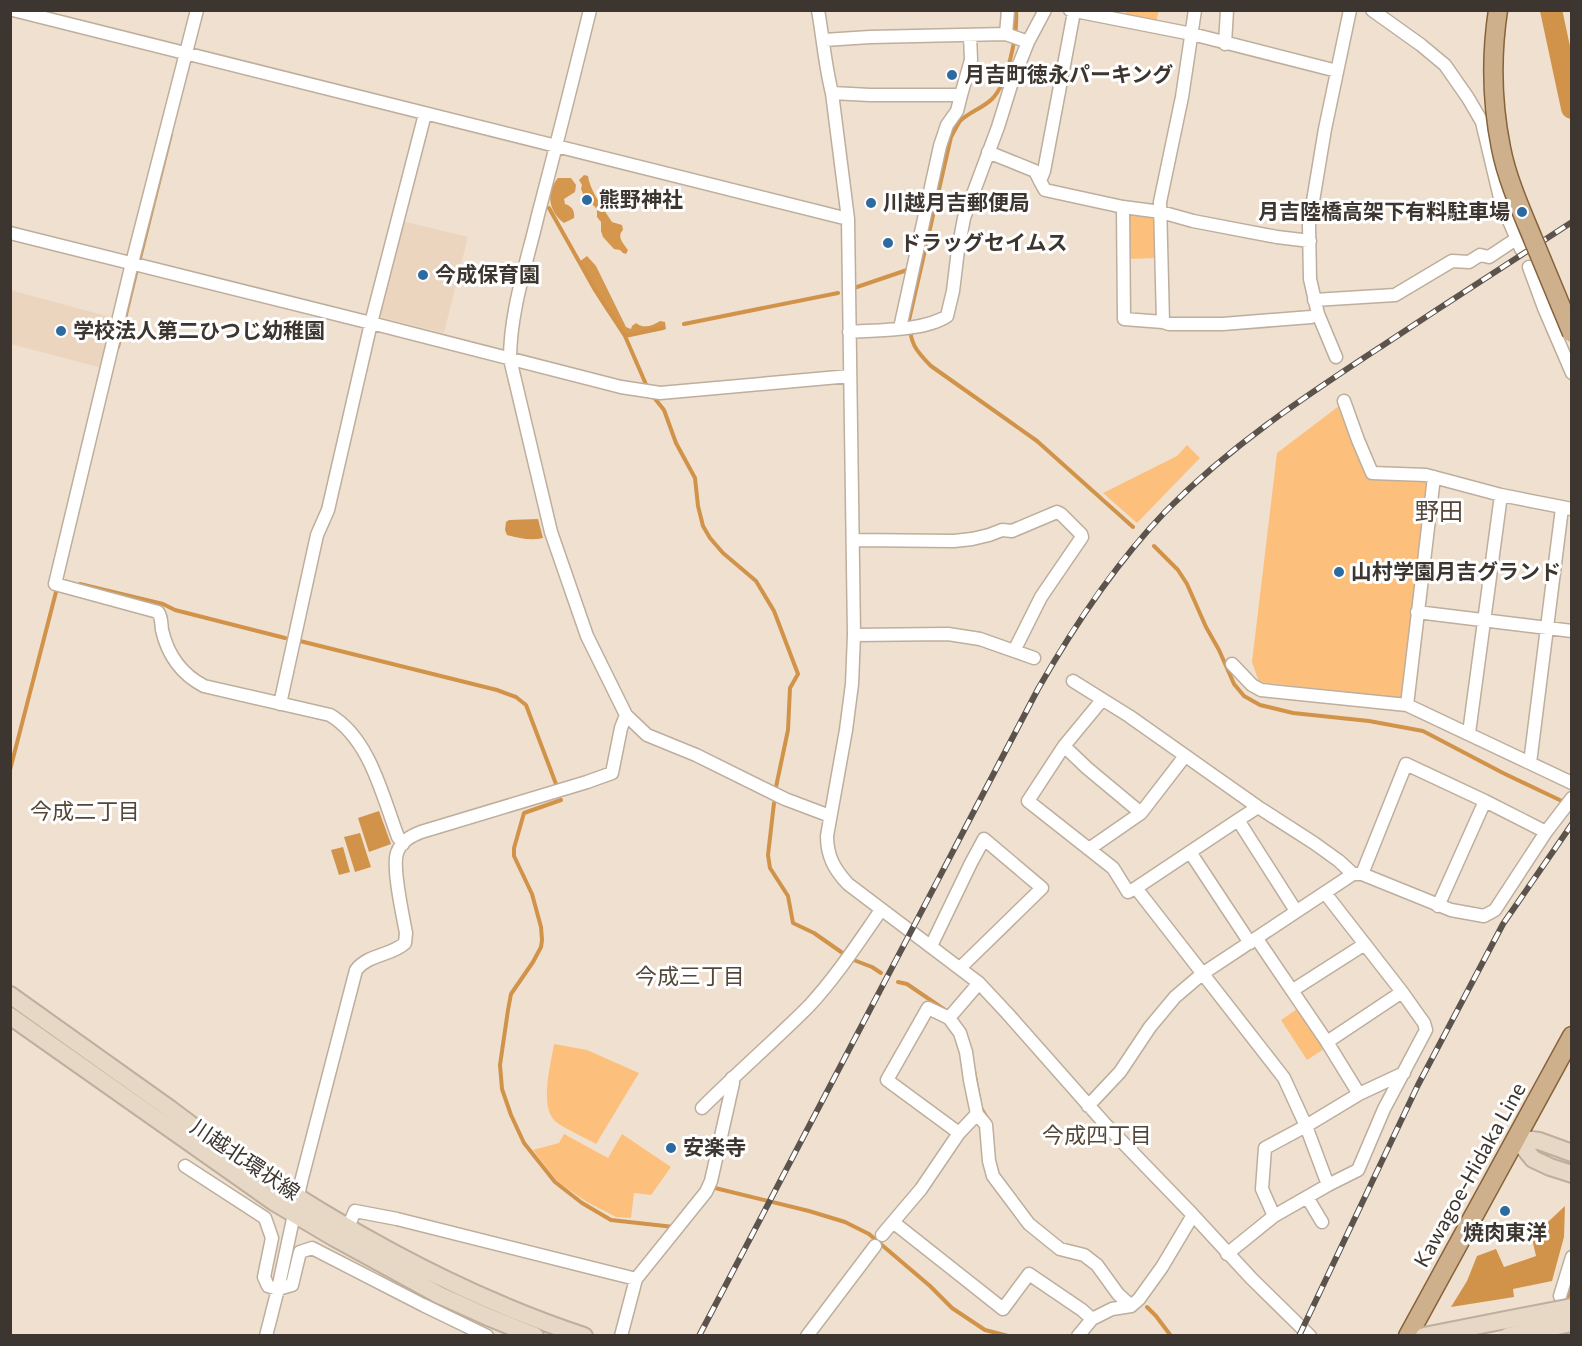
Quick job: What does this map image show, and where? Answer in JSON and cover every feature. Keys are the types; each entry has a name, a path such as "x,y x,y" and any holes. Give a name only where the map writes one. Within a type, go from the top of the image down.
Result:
{"main road":[{"path":"1498,10 1494,86 1501,149 1522,213 1572,333"},
{"name":"川越北環状線","path":"10,995 212,1141 298,1197 491,1309"},
{"name":"川越北環状線","path":"10,1016 294,1214 439,1295 491,1309"},
{"name":"Kawagoe-Hidaka Line","path":"1408,1335 1572,1036"},
{"path":"1516,1138 1539,1141 1572,1153"},
{"path":"1516,1138 1533,1159 1572,1174"},
{"path":"1424,1335 1566,1301"},
{"path":"491,1309 535,1335"},
{"path":"491,1309 584,1335"},
{"path":"1508,1335 1572,1323"}],"street":[{"path":"13,10 848,219"},
{"path":"197,10 132,263 55,584 158,612 161,615 162,628 170,654 194,681 204,686 330,715 336,719 355,737 368,758 398,837 403,844"},
{"path":"590,10 518,297 510,339 510,359 552,532 587,636 626,715 647,735 696,755 785,799 830,816"},
{"path":"818,10 824,40 827,75 832,93 848,219 854,635 852,684 846,730 827,836 827,849 832,865 848,884 979,983 1146,1168 1264,1292 1310,1335"},
{"path":"1006,34 1008,10"},
{"path":"849,332 916,326 940,321 947,316 964,218 1012,82 1028,42 1045,10"},
{"path":"1163,322 1161,202 1182,97 1195,10"},
{"path":"1225,44 1227,10"},
{"path":"1336,357 1314,300 1310,279 1309,225 1325,129 1350,10"},
{"path":"1314,300 1395,295 1452,261 1469,262 1480,255 1489,257 1519,244 1502,202 1482,122 1468,98 1445,65 1372,10"},
{"path":"1040,181 1051,138 1072,11 1119,15 1337,71"},
{"path":"824,40 1006,34 1028,42"},
{"path":"900,328 940,146 947,125 957,111 971,60 970,35"},
{"path":"832,93 961,95"},
{"path":"280,704 318,533 328,510 371,323 425,114"},
{"path":"988,152 1035,171 1045,190 1122,207 1161,212 1193,221 1310,241"},
{"path":"1122,207 1124,319 1169,324 1223,324 1311,317 1318,314"},
{"path":"10,233 639,390 660,393 850,376"},
{"path":"1529,267 1572,373"},
{"path":"1344,401 1372,473 1434,477 1501,495 1567,509 1530,763"},
{"path":"1407,705 1434,477"},
{"path":"1469,733 1501,495"},
{"path":"853,540 963,540 1002,530 1012,531 1057,512 1061,514 1082,537 1041,597 1014,651"},
{"path":"1417,612 1572,631"},
{"path":"854,635 948,634 980,639 1034,658"},
{"path":"1232,663 1252,685 1261,690 1407,705 1572,783"},
{"path":"1073,681 1129,716 1358,874 1451,910 1484,916 1495,910 1546,832 1568,803"},
{"path":"1102,700 1064,746 1028,801 1113,868 1128,892 1258,807"},
{"path":"266,1335 298,1197 356,970 363,962 399,948 405,943 406,933 396,865 397,853 410,836 612,773 621,728 626,715"},
{"path":"1064,746 1141,813"},
{"path":"1089,849 1141,813 1185,756"},
{"path":"1088,1106 1120,1072 1149,1027 1176,997 1202,974 1325,893 1358,874 1406,764 1546,832"},
{"path":"1438,906 1485,801"},
{"path":"1238,820 1296,912"},
{"path":"931,946 984,839 1042,888 960,968"},
{"path":"1190,852 1254,941 1293,990 1359,1094"},
{"path":"1136,888 1284,1078 1306,1126 1328,1185"},
{"path":"1227,1254 1274,1216 1358,1170 1384,1109 1426,1030 1424,1023 1402,992 1325,893"},
{"path":"702,1108 810,1004 843,965 881,910"},
{"path":"1293,990 1365,944"},
{"path":"949,1018 979,983"},
{"path":"1327,1042 1402,992"},
{"path":"959,1133 887,1080 928,1008 949,1018 960,1033 966,1052 977,1114 987,1125 989,1161 993,1176 1029,1224 1060,1249 1084,1255 1097,1265 1118,1294 1131,1306"},
{"path":"1274,1216 1262,1189 1265,1148 1359,1094 1404,1074"},
{"path":"621,1335 636,1279 706,1192 711,1181 733,1083 732,1078"},
{"path":"807,1335 916,1194 959,1133 977,1114"},
{"path":"185,1166 265,1218 272,1238 264,1277 268,1286 278,1289 292,1286 300,1252 312,1248 487,1335"},
{"path":"1307,1197 1322,1222"},
{"path":"348,1227 356,1211 397,1219 636,1279"},
{"path":"1078,1335 1092,1319 1112,1310 1131,1306 1139,1299 1162,1267 1193,1215"},
{"path":"893,1222 1003,1309 1029,1274 1092,1319"},
{"path":"1566,1301 1572,1257"}],"shaded area":[{"path":"1125,10 1159,11 1156,22 1127,16"},
{"path":"584,175 588,176 594,194 612,222 622,225 620,238 628,250 626,254 614,249 603,237 597,209 584,196 581,189 582,185 579,180"},
{"path":"558,178 571,178 576,185 575,192 564,199 565,204 572,209 574,218 564,223 555,213 550,202 551,190"},
{"path":"1129,213 1155,220 1157,258 1127,259 1126,217"},
{"name":"今成保育園","path":"402,221 468,237 444,333 380,317 378,314"},
{"path":"587,256 596,266 626,327 631,329 636,323 648,326 660,321 665,322 666,329 626,335 606,310 580,265 579,262"},
{"name":"学校法人第二ひつじ幼稚園","path":"10,290 114,318 102,368 11,344"},
{"name":"山村学園月吉グランド","path":"1339,406 1343,408 1370,475 1427,481 1401,698 1259,682 1252,662 1277,453"},
{"path":"1187,445 1200,458 1137,523 1103,493 1177,456"},
{"path":"538,519 543,538 529,539 507,535 506,522 509,520"},
{"path":"379,811 391,844 369,852 358,818"},
{"path":"360,833 371,867 355,872 344,837"},
{"path":"343,847 350,872 339,875 331,850"},
{"path":"1300,1007 1327,1047 1307,1060 1281,1020"},
{"path":"554,1044 587,1050 639,1073 596,1144 559,1124 550,1114 547,1084"},
{"path":"564,1134 608,1158 622,1134 671,1167 651,1195 634,1193 631,1218 616,1217 587,1202 558,1182 533,1150 559,1143"},
{"path":"1565,1206 1564,1237 1552,1281 1513,1289 1514,1297 1451,1307 1467,1281 1477,1256 1496,1249 1504,1267 1536,1256 1530,1230 1549,1221"}],"waterway":[{"path":"1016,10 1011,57 998,92 992,99 960,121 951,137 909,320 912,340 917,350 931,366 1037,441 1133,527"},
{"path":"1551,10 1572,108"},
{"path":"140,258 171,134"},
{"path":"549,208 595,290 625,336 648,389"},
{"path":"118,347 137,269"},
{"path":"854,288 910,269"},
{"path":"684,324 838,293"},
{"path":"625,336 663,328"},
{"path":"652,395 664,410 676,443 695,478 703,526 723,553 756,581 774,611 798,674 790,688 788,730 776,787"},
{"path":"1154,546 1178,570 1187,584 1234,684 1244,696 1260,705 1293,713 1369,721 1423,731 1566,803"},
{"path":"80,584 163,604 175,610 285,638"},
{"path":"10,770 56,592"},
{"path":"300,641 497,690 516,697 526,705 556,784"},
{"path":"561,800 524,813 514,848 514,856 532,894 542,940 533,962 511,994 500,1065 502,1089 524,1143 555,1182 582,1203 611,1220 674,1227"},
{"path":"774,803 768,855 770,868 788,896 793,923 814,933 844,954"},
{"path":"851,959 881,973"},
{"path":"898,982 907,984 948,1012"},
{"path":"974,1071 981,1108 987,1118"},
{"path":"715,1188 809,1211 845,1222 869,1234 952,1308 985,1330 1008,1336"},
{"path":"1566,1303 1572,1283"},
{"path":"1147,1307 1171,1336"}],"railway":[{"path":"699,1336 1038,689 1081,619 1129,553 1190,487 1270,422 1572,222"},
{"path":"1299,1336 1418,1085 1503,924 1572,824"}],"place":[{"name":"月吉町徳永パーキング","path":"952,75"},
{"name":"熊野神社","path":"587,200"},
{"name":"川越月吉郵便局","path":"871,203"},
{"name":"月吉陸橋高架下有料駐車場","path":"1522,212"},
{"name":"ドラッグセイムス","path":"888,243"},
{"name":"今成保育園","path":"423,275"},
{"name":"学校法人第二ひつじ幼稚園","path":"61,331"},
{"name":"山村学園月吉グランド","path":"1339,572"},
{"name":"安楽寺","path":"671,1148"},
{"name":"焼肉東洋","path":"1505,1211"}],"district":[{"name":"野田","path":"1439,512"},
{"name":"今成二丁目","path":"85,811"},
{"name":"今成三丁目","path":"690,976"},
{"name":"今成四丁目","path":"1097,1135"}]}
